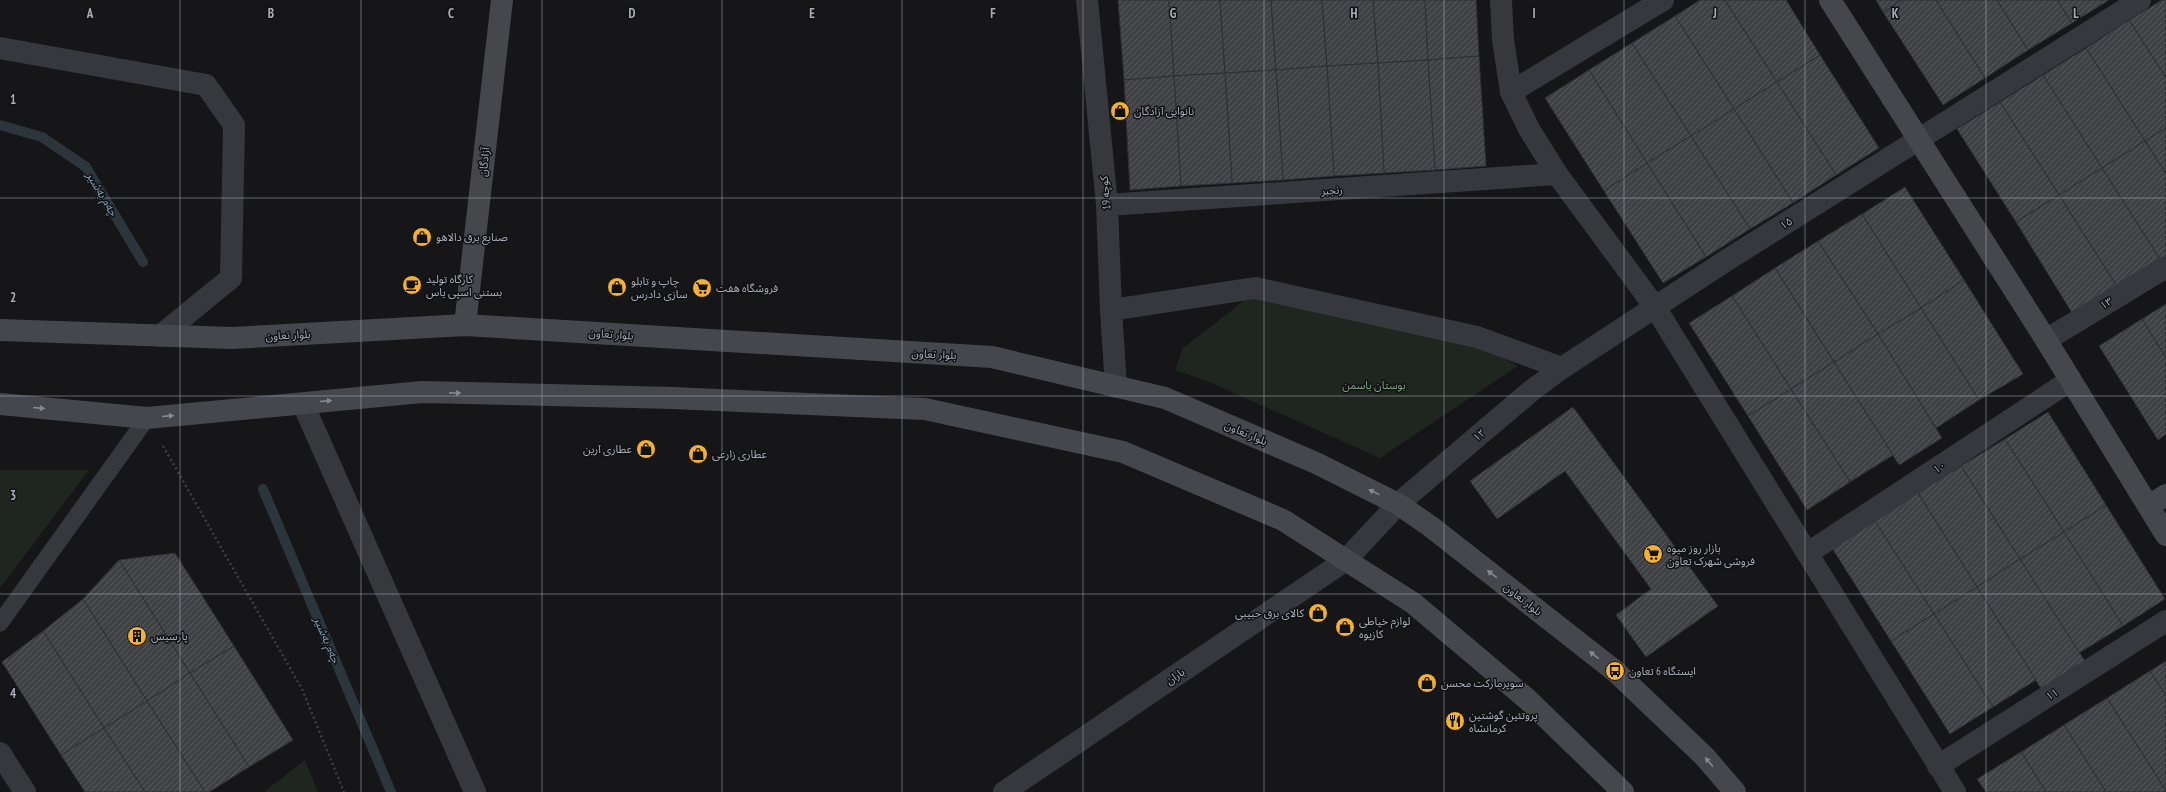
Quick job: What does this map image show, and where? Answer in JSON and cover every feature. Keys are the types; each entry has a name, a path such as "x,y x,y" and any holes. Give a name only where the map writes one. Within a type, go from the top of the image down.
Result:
{"main road":[{"name":"آزادگان","path":"465,325 502,0"},
{"path":"1830,0 2071,380 2157,501 2166,535"},
{"name":"بلوار تعاون","path":"0,330 232,338 465,325 992,357 1165,398 1316,463 1398,504 1430,526 1615,671 1705,757 1735,792"},
{"path":"0,404 147,418 422,392 673,398 925,409 1123,452 1283,520 1419,608 1527,699 1623,792"}],"street":[{"name":"کوچه 19","path":"1087,0 1107,205 1116,387"},
{"path":"1501,0 1503,40 1511,92 1529,129 1557,174 1655,307 1955,792"},
{"path":"1511,92 1663,0"},
{"name":"۱۵","path":"1562,368 1918,139 2140,0"},
{"path":"0,48 206,85 234,124 231,278 160,336"},
{"name":"رنجبر","path":"1107,205 1557,174"},
{"name":"۱۳","path":"2046,340 2166,267"},
{"path":"1111,310 1255,288 1478,336 1562,368"},
{"name":"۱۲","path":"1346,560 1398,504 1531,391 1562,368"},
{"name":"۱۰","path":"1808,553 2071,380"},
{"path":"303,404 475,792"},
{"name":"باران","path":"1004,792 1346,560"},
{"name":"۱۱","path":"1938,766 2166,621"},
{"path":"0,753 25,792"}],"lane":[{"path":"0,623 147,418"}],"path":[{"path":"147,418 302,689 344,792"}],"green space":[{"name":"بوستان یاسمن","path":"1254,293 1470,340 1518,366 1380,458 1207,381 1175,370 1183,348"},
{"path":"0,470 89,470 0,588"},
{"path":"305,760 318,792 264,792"}],"building":[{"path":"1118,0 1169,0 1174,76 1124,80"},
{"path":"1169,0 1220,0 1225,73 1174,76"},
{"path":"1220,0 1271,0 1276,70 1225,73"},
{"path":"1271,0 1322,0 1327,66 1276,70"},
{"path":"1322,0 1373,0 1378,63 1327,66"},
{"path":"1373,0 1425,0 1428,60 1378,63"},
{"path":"1425,0 1476,0 1479,56 1428,60"},
{"path":"1700,0 1725,0 1777,82 1734,109 1675,16"},
{"path":"1725,0 1786,0 1820,55 1777,82"},
{"path":"1876,0 1902,0 1883,12"},
{"path":"1902,0 1936,0 1985,78 1943,105 1883,12"},
{"path":"1936,0 1997,0 2028,50 1985,78"},
{"path":"1997,0 2057,0 2072,23 2028,50"},
{"path":"2057,0 2109,0 2072,23"},
{"path":"2162,0 2166,0 2166,78 2129,20"},
{"path":"1675,16 1734,109 1691,136 1632,43"},
{"path":"2129,20 2166,78 2166,128 2145,141 2086,48"},
{"path":"1632,43 1691,136 1647,163 1589,70"},
{"path":"2086,48 2145,141 2102,168 2043,75"},
{"path":"1820,55 1879,148 1836,175 1777,82"},
{"path":"1479,56 1486,166 1435,170 1428,60"},
{"path":"1428,60 1435,170 1384,173 1378,63"},
{"path":"1378,63 1384,173 1334,176 1327,66"},
{"path":"1327,66 1334,176 1283,180 1276,70"},
{"path":"1276,70 1283,180 1232,183 1225,73"},
{"path":"1589,70 1647,163 1604,191 1545,98"},
{"path":"1225,73 1232,183 1181,186 1174,76"},
{"path":"2043,75 2102,168 2059,195 2000,102"},
{"path":"1174,76 1181,186 1130,190 1124,80"},
{"path":"1777,82 1836,175 1793,203 1734,109"},
{"path":"2000,102 2059,195 2016,222 1957,129"},
{"path":"1734,109 1793,203 1750,229 1691,136"},
{"path":"2166,128 2166,174 2145,141"},
{"path":"1691,136 1750,229 1706,257 1647,163"},
{"path":"2145,141 2166,174 2166,258 2161,261 2102,168"},
{"path":"1647,163 1706,257 1663,283 1604,191"},
{"path":"2102,168 2161,261 2118,288 2059,195"},
{"path":"1905,187 1964,280 1921,308 1862,214"},
{"path":"2059,195 2118,288 2074,316 2016,222"},
{"path":"1862,214 1921,308 1878,334 1818,241"},
{"path":"1818,241 1878,334 1834,362 1775,268"},
{"path":"1775,268 1834,362 1791,389 1732,296"},
{"path":"1964,280 2023,374 1979,400 1921,308"},
{"path":"1732,296 1791,389 1748,416 1689,323"},
{"path":"2166,304 2166,358 2142,319"},
{"path":"1921,308 1979,400 1936,428 1878,334"},
{"path":"2142,319 2166,358 2166,434 2158,440 2099,346"},
{"path":"1878,334 1942,438 1899,465 1834,362"},
{"path":"1834,362 1893,455 1850,482 1791,389"},
{"path":"1791,389 1850,482 1807,510 1748,416"},
{"name":"بازار روز میوه فروشی شهرک تعاون","path":"1573,407 1718,606 1646,657 1616,615 1651,589 1565,471 1497,519 1470,481"},
{"path":"2048,412 2106,505 2064,532 2005,439"},
{"path":"2005,439 2064,532 2020,559 1961,466"},
{"path":"1961,466 2020,559 1977,587 1918,493"},
{"path":"1918,493 1977,587 1934,614 1875,521"},
{"path":"2106,505 2165,599 2123,626 2064,532"},
{"path":"1875,521 1934,614 1891,641 1832,548"},
{"path":"2064,532 2123,626 2079,653 2020,559"},
{"path":"175,553 234,646 190,673 119,560"},
{"path":"2020,559 2086,663 2042,690 1977,587"},
{"name":"پارسیس","path":"119,560 190,673 147,701 83,599"},
{"path":"1977,587 2036,680 1993,707 1934,614"},
{"path":"83,599 147,701 104,728 43,631"},
{"path":"1934,614 1993,707 1950,734 1891,641"},
{"path":"43,631 104,728 61,755 2,662"},
{"path":"234,646 293,740 249,767 190,673"},
{"path":"2166,661 2166,696 2150,671"},
{"path":"2150,671 2166,696 2166,791 2107,698"},
{"path":"190,673 249,767 209,792 205,792 147,701"},
{"path":"2107,698 2166,791 2106,792 2064,725"},
{"path":"147,701 205,792 145,792 104,728"},
{"path":"2064,725 2106,792 2046,792 2021,752"},
{"path":"104,728 145,792 85,792 61,755"},
{"path":"2021,752 2046,792 1986,792 1977,779"}],"waterway":[{"name":"چەم بەشیر","path":"0,125 42,137 86,167 143,262"},
{"name":"چەم بەشیر","path":"263,489 391,792"}],"place":[{"name":"نانوایی آزادگان","path":"1120,111"},
{"name":"صنایع برق دالاهو","path":"422,237"},
{"name":"کارگاه تولید بستنی اسپی یاس","path":"412,285"},
{"name":"چاپ و تابلو سازی دادرس","path":"617,287"},
{"name":"فروشگاه هفت","path":"702,288"},
{"name":"عطاری آرین","path":"646,449"},
{"name":"عطاری زارعی","path":"698,454"},
{"name":"بازار روز میوه فروشی شهرک تعاون","path":"1653,554"},
{"name":"کالای برق حبیبی","path":"1318,613"},
{"name":"لوازم خیاطی کازیوه","path":"1345,627"},
{"name":"پارسیس","path":"137,636"},
{"name":"ایستگاه 6 تعاون","path":"1615,671"},
{"name":"سوپرمارکت محسن","path":"1427,683"},
{"name":"پروتئین گوشتین کرمانشاه","path":"1455,721"}]}
